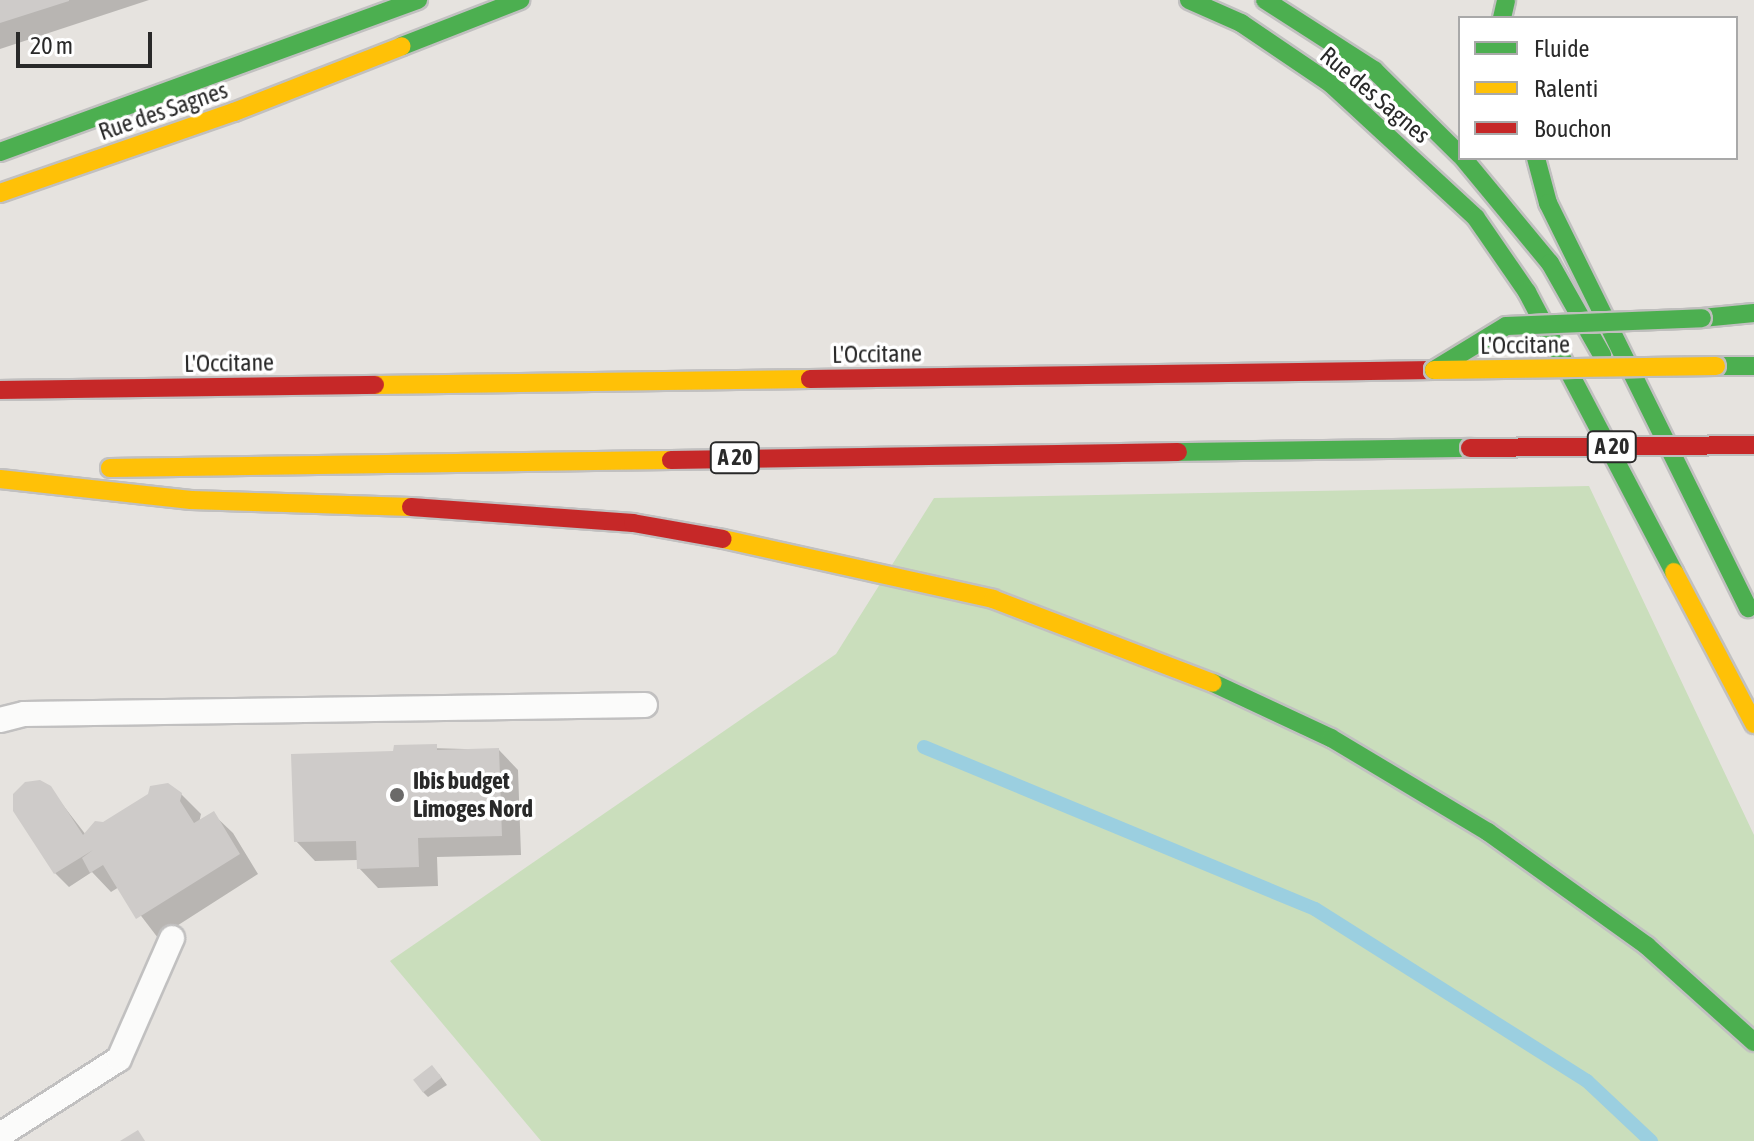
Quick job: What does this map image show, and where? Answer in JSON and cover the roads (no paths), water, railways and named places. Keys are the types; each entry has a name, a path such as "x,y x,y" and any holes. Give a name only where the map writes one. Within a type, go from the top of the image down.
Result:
{"main road":[{"name":"Rue des Sagnes","path":"0,152 418,0"},
{"name":"Rue des Sagnes","path":"0,193 234,112 520,0"},
{"name":"Rue des Sagnes","path":"1189,0 1241,23 1331,84 1476,218 1527,292 1754,724"},
{"name":"Rue des Sagnes","path":"1265,0 1374,70 1458,152"},
{"name":"Rue des Sagnes","path":"1465,160 1550,263 1751,615"},
{"path":"1537,160 1548,203 1751,615"},
{"path":"1434,370 1506,326 1754,313"},
{"name":"L'Occitane","path":"0,390 1754,366"},
{"name":"A 20","path":"0,469 1754,445"},
{"path":"0,479 191,500 441,508 633,523 815,556 993,599 1174,665 1331,738 1488,832 1647,946 1754,1042"}],"lane":[{"path":"0,720 24,714 645,705"},
{"path":"0,1135 119,1059 172,938"}],"waterway":[{"path":"924,747 1315,909 1587,1081 1651,1141"}],"place":[{"name":"Ibis budget Limoges Nord","path":"397,795"}]}
